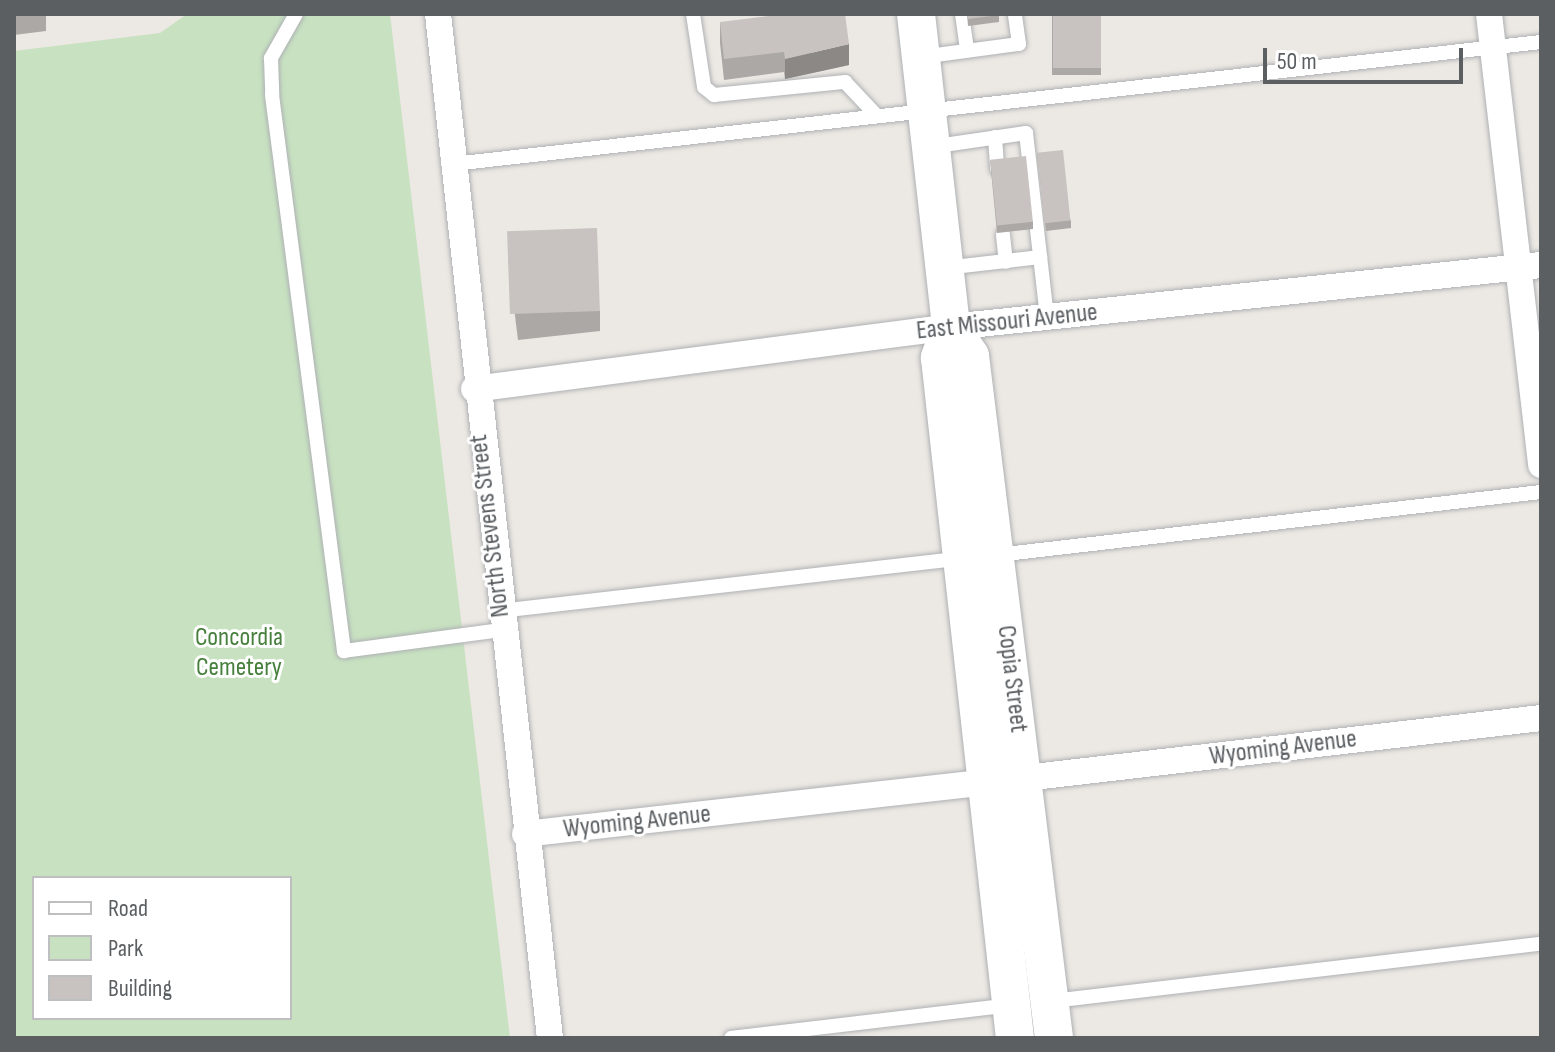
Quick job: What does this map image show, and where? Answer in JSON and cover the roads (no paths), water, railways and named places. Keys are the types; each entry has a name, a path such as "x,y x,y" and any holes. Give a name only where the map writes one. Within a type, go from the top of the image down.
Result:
{"main road":[{"name":"Copia Street","path":"916,14 951,327 970,356 980,557 1006,780 1052,1020"},
{"name":"Copia Street","path":"1006,780 1014,1021"}],"street":[{"name":"North Stevens Street","path":"438,14 474,389 550,1038"},
{"path":"1489,14 1530,266 1541,465"},
{"name":"East Missouri Avenue","path":"474,389 951,327 1530,266"},
{"name":"Wyoming Avenue","path":"525,834 1541,718"}],"lane":[{"path":"296,14 271,58 272,95 344,651 501,621 980,557 1541,492"},
{"path":"693,14 704,87 714,95 845,82 875,114"},
{"path":"962,14 967,51"},
{"path":"921,57 1019,44 1015,14"},
{"path":"453,164 926,108 1541,42"},
{"path":"930,147 1026,133 1047,318"},
{"path":"995,137 997,169"},
{"path":"1003,235 1006,262"},
{"path":"944,268 1040,257"},
{"path":"1052,1020 1541,944"},
{"path":"731,1038 1014,1021"}],"park label":[{"name":"Concordia Cemetery","path":"239,653"}]}
